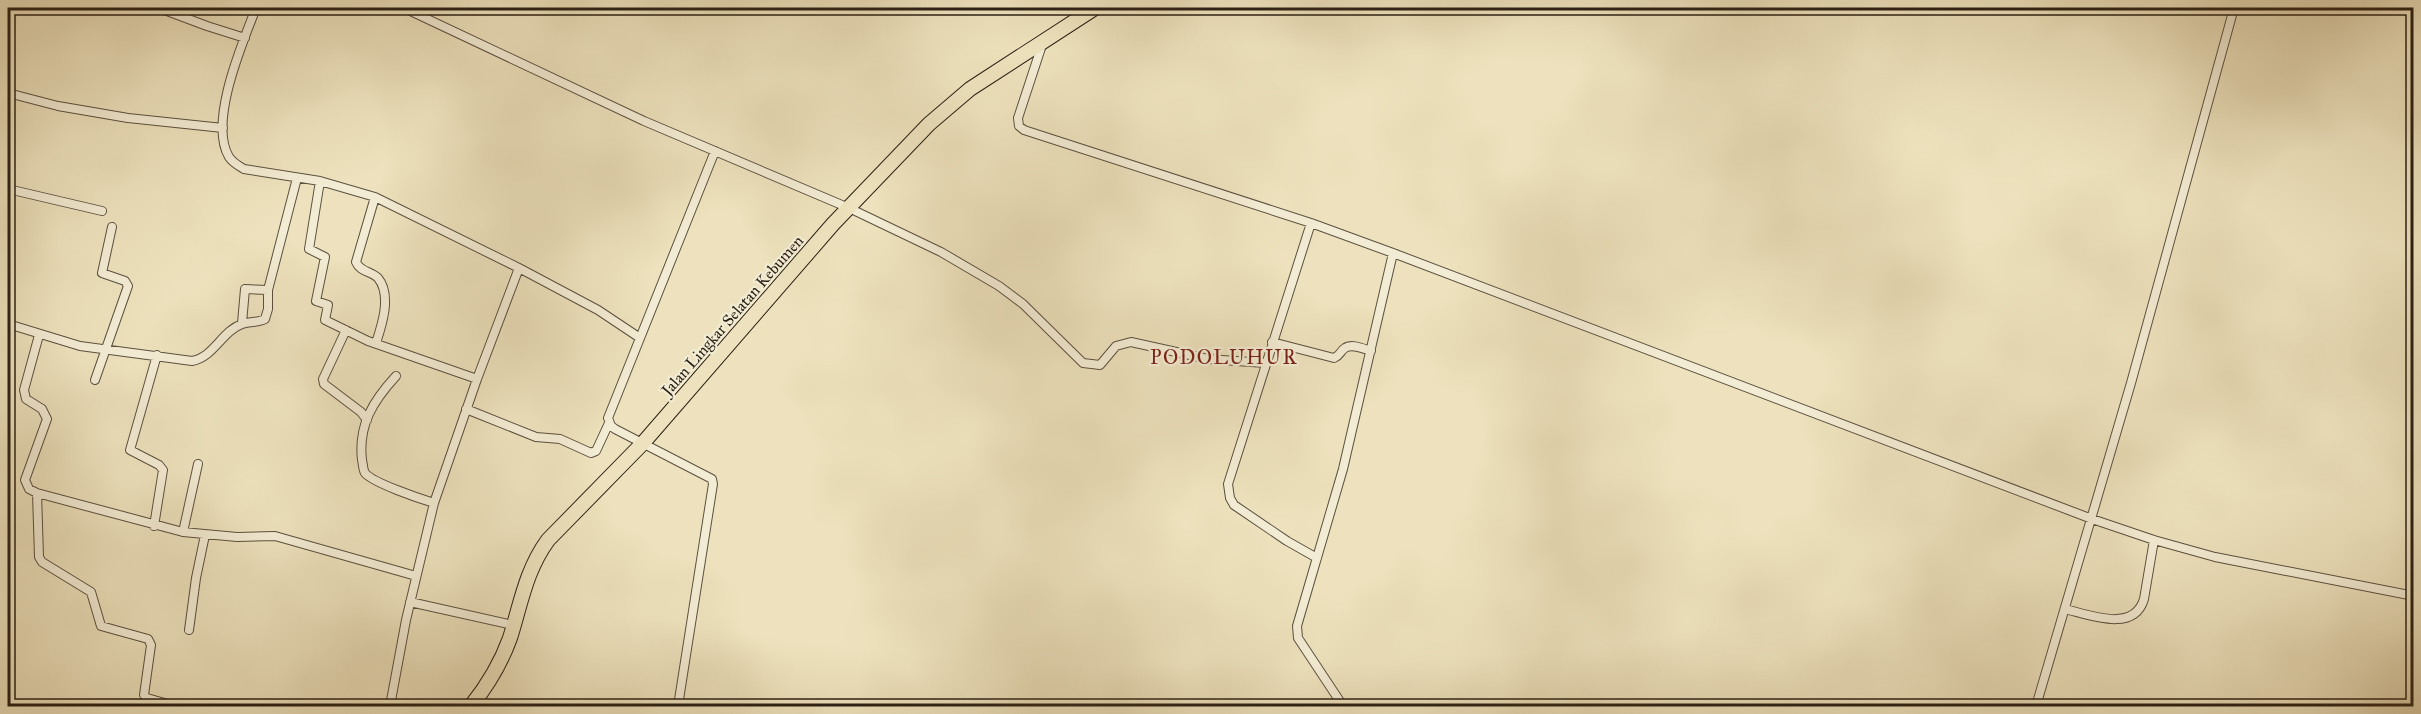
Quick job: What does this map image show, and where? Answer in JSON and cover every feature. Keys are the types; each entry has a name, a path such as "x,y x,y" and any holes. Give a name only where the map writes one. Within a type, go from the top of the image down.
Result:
{"highway":[{"name":"Jalan Lingkar Selatan Kebumen","path":"471,706 496,670 513,625 524,584 539,552 548,540 643,443 833,224 929,124 970,89 1095,8"}],"street":[{"path":"159,8 245,38"},
{"path":"256,8 228,85 223,128 224,145 234,163 244,169 320,181 375,197 598,310 640,338"},
{"path":"404,8 713,155 848,209 941,252 999,286 1023,304 1083,363 1100,365 1116,346 1131,342 1208,359 1265,363"},
{"path":"2036,706 2092,519 2234,8"},
{"path":"1043,41 1018,118 1019,126 1024,130 1311,223 2092,519 2154,540 2215,557 2414,596"},
{"path":"8,93 58,106 128,118 223,128"},
{"path":"466,409 536,437 560,439 591,453 596,451 713,155"},
{"path":"8,324 39,335 106,351 157,355 187,361 200,359 242,323 265,319 268,309 268,290 297,178"},
{"path":"320,181 309,248 310,252 325,257 316,301 328,305 325,320 376,343 477,379"},
{"path":"8,189 102,211"},
{"path":"375,197 356,262 359,268 377,278 383,288 384,319 376,343"},
{"path":"1311,223 1229,479 1228,491 1234,506 1317,558"},
{"path":"95,380 128,285 125,281 102,273 112,227"},
{"path":"1343,706 1298,638 1297,627 1343,469 1393,253"},
{"path":"390,706 410,602 434,503 466,409 519,268"},
{"path":"242,323 246,289 268,290"},
{"path":"346,330 323,379 324,384 361,412 367,420"},
{"path":"39,335 24,390 26,399 42,409 47,419 25,480 29,489 37,494 154,526 205,535 275,536 416,576"},
{"path":"1272,342 1334,358 1340,355 1345,348 1351,346 1371,351"},
{"path":"154,526 163,470 159,465 130,450 157,355"},
{"path":"396,376 378,397 360,440 365,472 402,491 434,503"},
{"path":"609,423 615,429 710,477 713,484 678,706"},
{"path":"183,532 198,464"},
{"path":"37,494 39,557 42,562 91,592 101,626 148,639 151,645 144,694 147,698 175,706"},
{"path":"189,630 205,535"},
{"path":"2065,609 2107,620 2130,617 2137,613 2144,599 2154,540"},
{"path":"2414,575 2411,589 2414,596"},
{"path":"410,602 513,625"}],"district":[{"name":"PODOLUHUR","path":"1224,357"}]}
